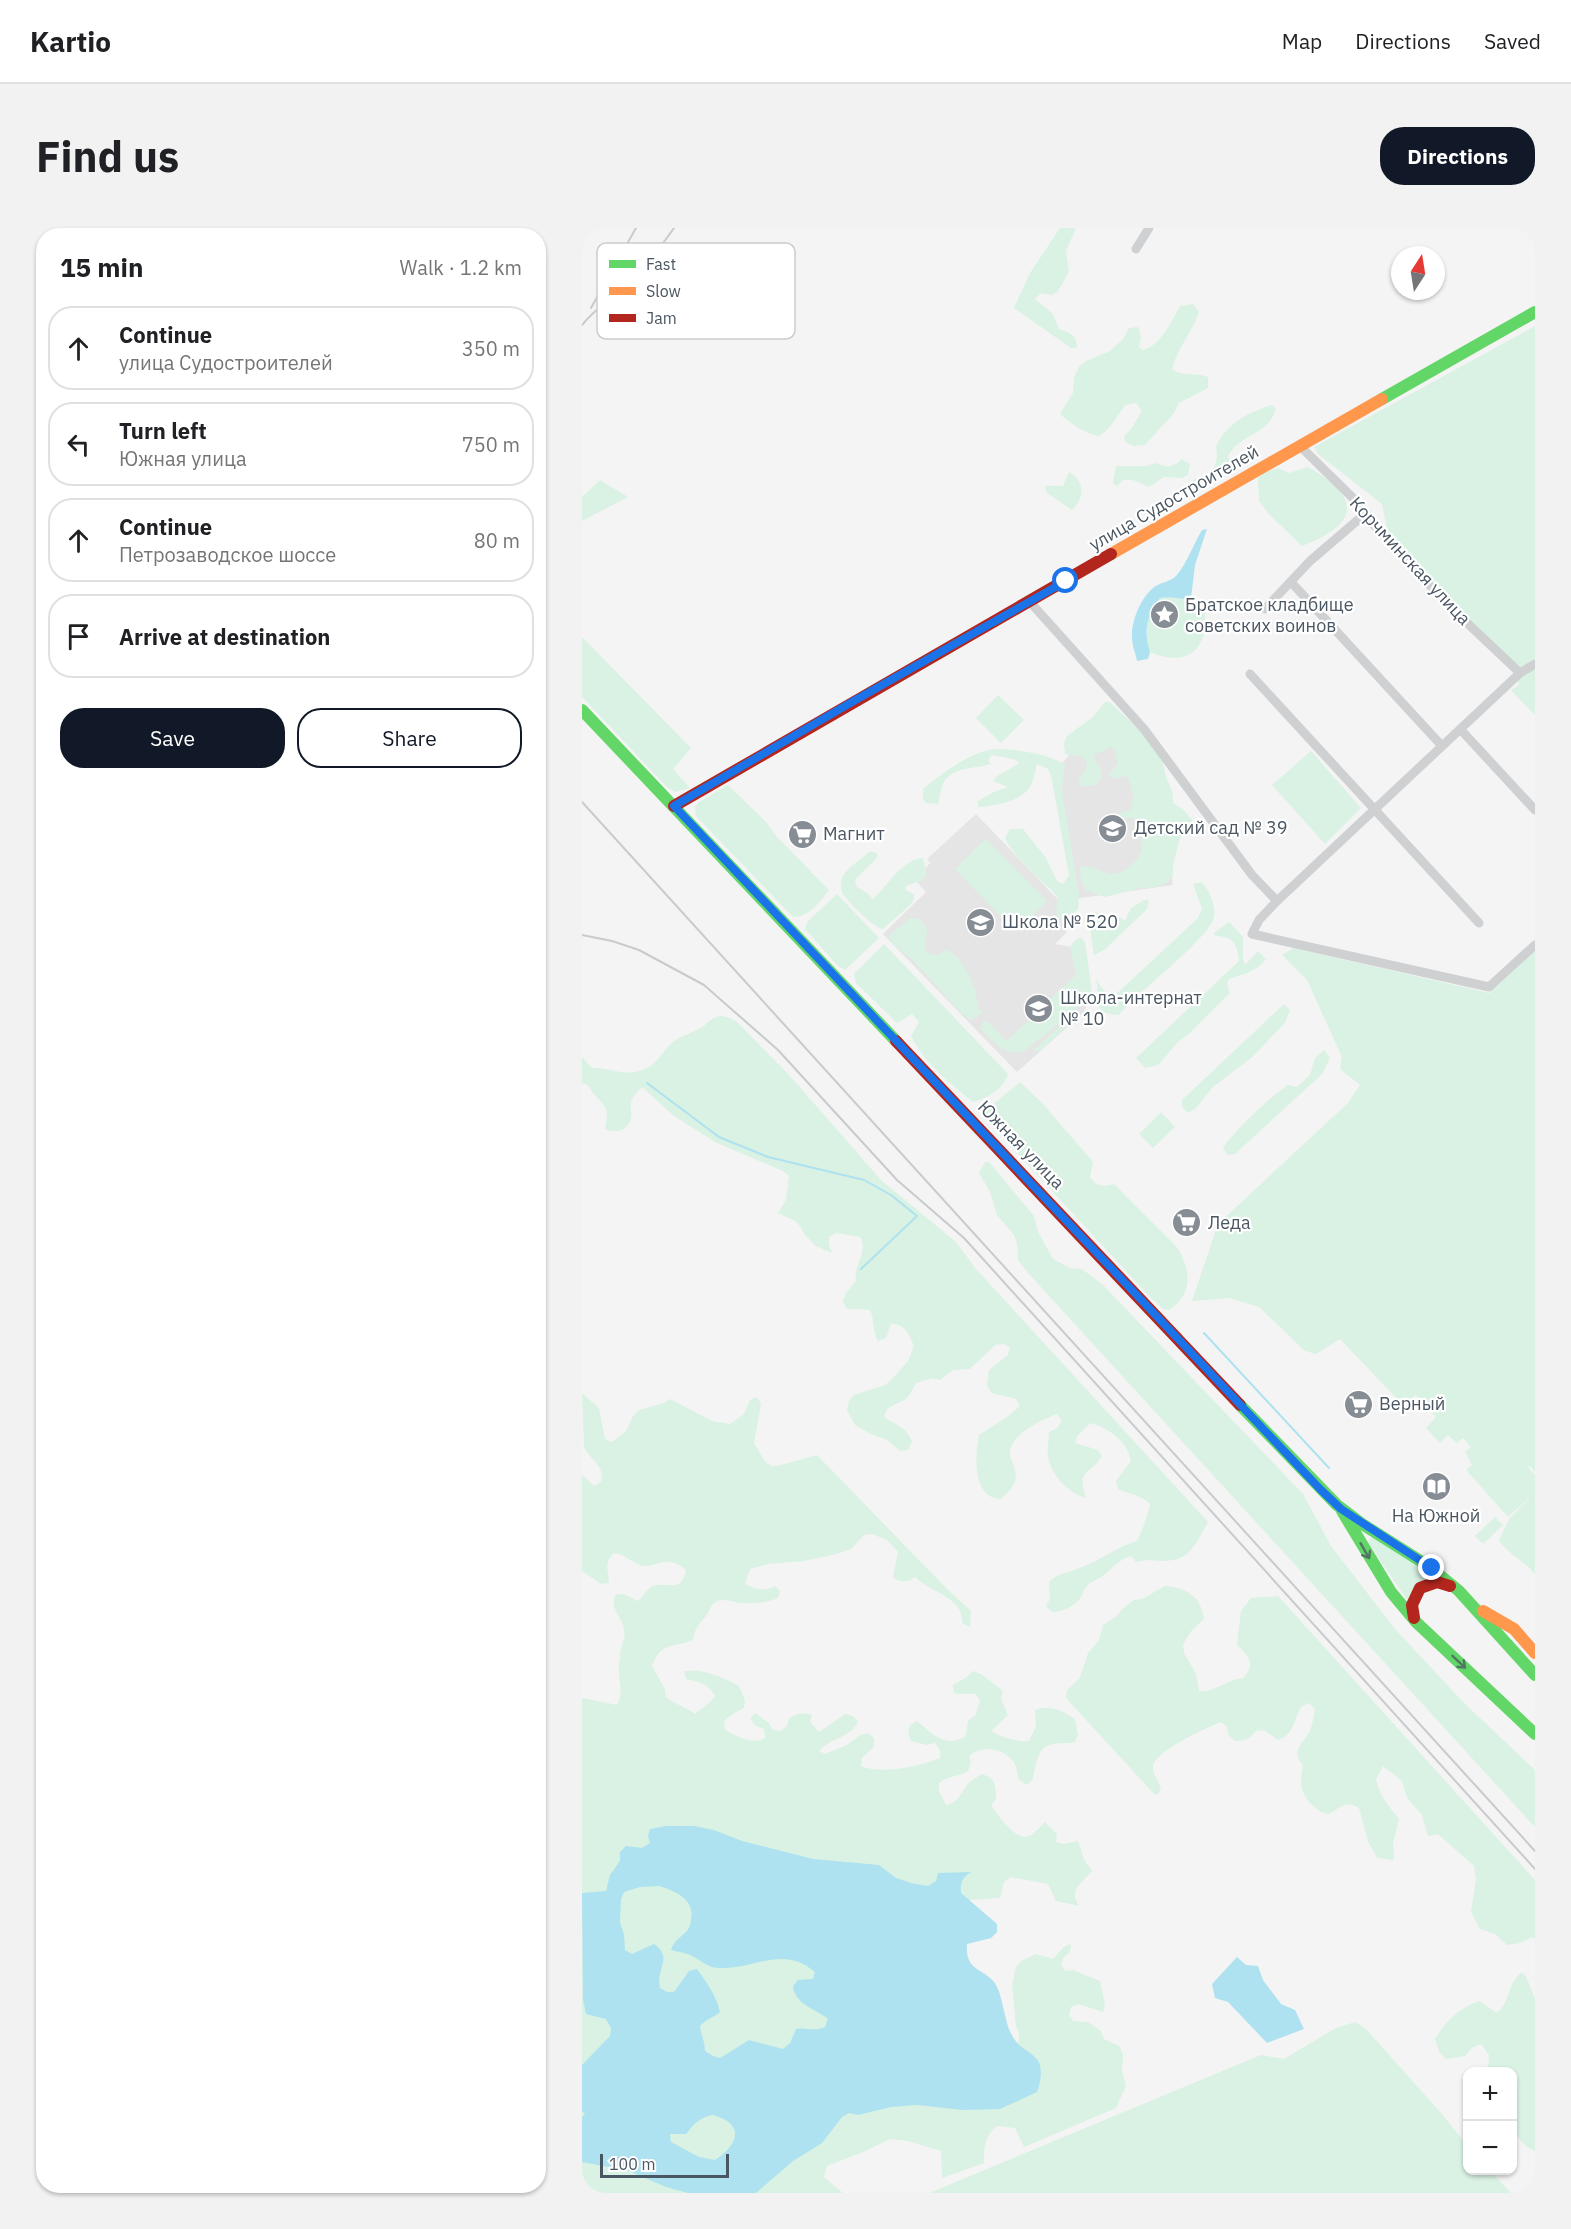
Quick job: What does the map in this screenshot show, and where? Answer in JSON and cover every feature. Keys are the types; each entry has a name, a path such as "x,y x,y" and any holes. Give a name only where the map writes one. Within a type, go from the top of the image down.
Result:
{"main road":[{"name":"улица Судостроителей","path":"674,806 1535,312"},
{"name":"Южная улица","path":"582,710 1341,1509"},
{"path":"1341,1509 1432,1568 1471,1603 1535,1675"},
{"path":"1341,1509 1391,1592 1416,1622 1535,1734"},
{"path":"1416,1622 1412,1605 1420,1588 1437,1582 1454,1588"},
{"path":"1471,1603 1515,1629 1535,1653"}],"street":[{"path":"1136,249 1149,228"},
{"name":"Корчминская улица","path":"1301,447 1366,513 1373,524 1447,604 1520,673"},
{"path":"1265,609 1310,561 1366,513"},
{"path":"1291,582 1442,746"},
{"path":"1030,602 1144,729 1252,875 1277,901"},
{"path":"1535,664 1520,673 1277,901 1259,920 1251,934 1489,987 1535,945"},
{"path":"1250,674 1479,923"},
{"path":"1461,730 1535,810"}],"shaded area":[{"name":"Детский сад № 39","path":"1108,716 1154,755 1173,885 1074,899 1053,772"},
{"name":"Школа № 520","path":"976,814 1069,911 1066,933 1055,944 1083,949 1090,997 1084,1012 1017,1072 883,934 926,892 914,879 930,863 927,859"}],"green space":[{"path":"1060,228 1076,228 1066,251 1069,271 1057,292 1052,295 1041,293 1035,299 1053,314 1059,329 1074,337 1077,348 1071,348 1014,308 1030,273"},
{"path":"1193,304 1199,312 1177,354 1172,369 1180,373 1208,377 1208,388 1179,403 1174,413 1145,445 1134,446 1125,442 1124,436 1142,411 1136,403 1125,405 1110,426 1099,436 1078,428 1060,414 1073,393 1074,377 1079,367 1086,361 1110,351 1123,339 1129,328 1138,327 1141,337 1139,347 1143,350 1149,347 1165,332 1180,306"},
{"path":"1535,326 1535,715 1511,690 1519,685 1515,669 1389,538 1382,504 1318,454 1314,447"},
{"path":"1272,405 1276,409 1272,418 1260,430 1238,444 1227,458 1238,457 1255,448 1261,454 1260,456 1242,464 1203,489 1193,493 1184,491 1188,484 1211,471 1215,466 1216,447 1232,425 1255,411"},
{"path":"1181,459 1190,464 1188,475 1182,478 1164,477 1149,487 1133,480 1123,480 1117,486 1113,484 1116,466 1147,466 1155,463 1168,467 1178,463"},
{"path":"1308,467 1338,489 1345,499 1347,510 1344,519 1335,529 1302,546 1259,501 1258,478 1265,472 1278,468 1289,473"},
{"path":"1069,472 1081,485 1081,495 1072,510 1047,493 1045,486 1063,486"},
{"path":"600,480 628,497 582,521 582,497"},
{"path":"1172,595 1186,600 1191,598 1204,608 1205,622 1200,644 1186,656 1176,658 1150,652 1147,637 1149,617 1160,598"},
{"path":"582,637 691,748 673,769 690,788 675,792 666,786 582,697"},
{"path":"998,695 1024,720 1001,743 976,718"},
{"path":"1105,702 1110,702 1138,728 1157,750 1172,791 1173,803 1184,810 1192,820 1190,828 1180,838 1173,865 1173,875 1168,882 1157,887 1140,888 1105,897 1086,890 1081,880 1080,867 1090,867 1115,874 1126,869 1138,858 1142,841 1134,819 1131,817 1119,821 1114,820 1115,815 1130,810 1133,801 1132,789 1127,776 1113,779 1108,773 1118,763 1111,747 1094,755 1096,764 1102,770 1100,781 1096,785 1081,787 1078,780 1086,769 1087,762 1080,756 1065,754 1064,744 1067,736 1093,717"},
{"path":"994,749 1030,752 1065,764 1062,790 1079,895 1078,909 1066,921 1058,918 1056,911 1058,899 1054,893 1020,860 1005,838 1010,829 1023,829 1046,858 1057,881 1063,884 1069,875 1048,769 1037,764 1029,788 1017,798 978,807 978,801 1008,787 993,781 997,776 1020,763 1013,759 992,755 988,760 991,764 964,769 946,778 938,804 926,803 923,799 923,789 947,771 975,754"},
{"path":"1311,751 1361,808 1325,844 1272,785"},
{"path":"728,785 829,890 809,912 793,917 696,816 695,807 699,802"},
{"path":"986,839 1047,901 1016,932 955,869"},
{"path":"869,852 875,852 878,855 855,880 857,887 873,899 902,868 916,859 923,858 927,875 922,880 906,886 905,890 914,894 914,899 883,929 873,924 861,913 841,889 844,874"},
{"path":"1202,882 1213,903 1214,917 1200,938 1119,1015 1103,1011 1098,1004 1096,979 1112,998 1198,918 1202,909 1193,884"},
{"path":"837,894 879,938 845,970 838,966 805,929 807,922"},
{"path":"1144,900 1149,900 1147,909 1104,950 1094,955 1090,915 1097,912 1102,917 1108,931 1116,919 1119,917 1125,921 1131,908"},
{"path":"910,918 919,919 927,928 925,951 936,955 946,950 960,961 971,979 982,1013 971,1020 961,1013 913,960 893,945 889,936"},
{"path":"1229,922 1243,937 1245,965 1258,951 1266,959 1245,974 1229,979 1227,984 1230,993 1179,1041 1158,1065 1145,1068 1136,1058 1239,961 1234,943 1228,938 1214,935"},
{"path":"1081,937 1085,942 1092,991 1080,1006 1026,1050 1012,1052 1000,1047 981,1028 983,1021 987,1021 1007,1041 1076,975 1070,947"},
{"path":"884,944 1008,1074 1003,1084 994,1092 973,1102 923,1055 911,1036 919,1022 912,1014 897,1023 856,983 854,974"},
{"path":"1293,948 1489,993 1535,951 1535,1472 1530,1466 1528,1467 1535,1475 1535,1574 1499,1541 1509,1519 1534,1494 1508,1517 1466,1470 1472,1465 1465,1452 1471,1447 1463,1438 1457,1443 1448,1435 1440,1443 1426,1428 1436,1417 1416,1395 1403,1405 1340,1339 1316,1354 1305,1351 1259,1307 1229,1298 1192,1301 1218,1224 1348,1103 1360,1085 1340,1069 1342,1057 1307,980 1282,955"},
{"path":"1284,1004 1290,1010 1285,1023 1251,1058 1213,1087 1195,1109 1187,1113 1182,1106 1182,1100"},
{"path":"1077,1010 1081,1010 1077,1017 1041,1050 1036,1052 1034,1050"},
{"path":"722,1016 738,1023 790,1076 881,1180 956,1242 976,1269 1208,1522 1191,1550 1170,1561 1136,1562 1131,1556 1091,1582 1072,1606 1052,1612 1046,1606 1050,1599 1049,1582 1052,1579 1137,1541 1150,1504 1139,1496 1118,1489 1116,1481 1131,1461 1129,1454 1116,1436 1090,1423 1077,1436 1075,1443 1098,1450 1102,1456 1084,1477 1083,1488 1086,1498 1067,1488 1053,1470 1048,1453 1049,1432 1057,1428 1062,1421 1057,1414 1029,1428 1013,1444 1010,1457 1016,1475 1014,1484 1008,1492 1000,1499 984,1491 980,1483 977,1464 979,1435 1020,1406 1016,1399 992,1393 987,1386 989,1370 1008,1355 1010,1347 1003,1344 995,1345 970,1369 953,1370 940,1380 932,1378 916,1383 907,1398 887,1409 884,1417 901,1427 910,1437 912,1442 908,1450 900,1451 887,1440 855,1425 847,1410 849,1401 854,1395 885,1385 908,1361 914,1346 906,1331 896,1324 891,1324 886,1338 878,1341 870,1310 846,1308 843,1301 846,1293 856,1281 863,1248 860,1237 836,1233 829,1237 832,1253 816,1246 795,1221 778,1213 786,1200 789,1176 783,1171 715,1142 674,1116 642,1087 632,1101 628,1125 618,1131 605,1129 606,1109 589,1086 582,1083 582,1057 592,1068 622,1072 642,1070 652,1065 676,1040"},
{"path":"1324,1050 1330,1058 1322,1074 1235,1154 1227,1155 1223,1147 1238,1130 1279,1091 1288,1085 1297,1087 1310,1075 1315,1058"},
{"path":"1020,1082 1043,1104 1093,1162 1090,1177 1092,1180 1100,1185 1114,1184 1176,1246 1185,1263 1188,1280 1183,1296 1169,1310 1163,1309 1150,1297 983,1116 985,1111"},
{"path":"1161,1112 1175,1127 1153,1148 1139,1134"},
{"path":"985,1162 989,1162 1034,1216 1038,1232 1053,1259 1070,1268 1082,1269 1102,1284 1303,1494 1331,1546 1395,1629 1465,1704 1535,1770 1535,1827 1028,1273 1018,1260 1014,1235 997,1215 990,1192 979,1173"},
{"path":"582,1393 599,1408 605,1439 612,1442 626,1431 633,1416 639,1410 670,1399 712,1421 730,1424 744,1414 750,1400 757,1397 761,1404 754,1443 766,1463 773,1466 781,1465 817,1455 971,1611 970,1627 962,1623 958,1607 945,1596 915,1577 904,1582 893,1577 898,1552 887,1540 872,1534 864,1535 851,1549 836,1554 804,1561 768,1564 750,1569 745,1584 760,1590 775,1586 780,1591 778,1598 757,1603 717,1601 697,1627 693,1640 664,1649 652,1666 669,1699 695,1714 715,1696 706,1686 686,1679 684,1671 705,1672 733,1683 739,1686 745,1700 744,1708 724,1721 725,1730 755,1741 765,1738 764,1729 756,1726 750,1719 755,1713 769,1723 773,1730 781,1731 787,1726 789,1718 800,1714 812,1715 810,1722 819,1732 845,1714 853,1716 858,1722 854,1727 819,1751 825,1754 868,1733 874,1738 874,1747 862,1758 861,1766 879,1770 912,1766 940,1758 940,1750 935,1743 927,1745 911,1741 908,1733 910,1725 917,1721 934,1735 946,1740 959,1740 966,1736 968,1720 975,1716 980,1701 976,1694 954,1693 953,1685 973,1671 981,1674 1003,1691 1001,1699 1008,1715 991,1731 995,1733 1014,1740 1029,1741 1036,1727 1035,1710 1046,1708 1056,1709 1075,1719 1078,1735 1075,1742 1045,1747 1037,1759 1033,1779 1027,1785 1019,1780 1015,1765 1009,1757 1004,1753 986,1749 969,1756 971,1763 968,1771 939,1783 939,1791 946,1805 951,1804 971,1781 981,1774 986,1775 995,1786 996,1799 991,1805 1016,1834 1029,1836 1045,1822 1057,1834 1056,1842 1063,1844 1078,1841 1084,1860 1092,1870 1076,1890 1075,1895 1079,1906 1056,1901 1048,1884 1011,1877 1004,1882 1000,1898 969,1900 997,1924 997,1932 991,1938 967,1944 966,1952 972,1967 994,1982 1008,2029 1018,2044 1019,2033 1016,2026 1012,1985 1016,1967 1021,1961 1036,1954 1053,1959 1064,1947 1071,1944 1070,1952 1061,1964 1065,1971 1073,1970 1100,1981 1105,2005 1103,2012 1078,2004 1071,2007 1069,2015 1073,2021 1088,2022 1101,2031 1104,2039 1119,2046 1123,2054 1122,2071 1126,2086 1116,2108 1024,2147 1015,2128 997,2126 989,2134 984,2152 984,2163 942,2178 941,2151 908,2141 890,2139 827,2166 824,2177 843,2193 582,2193 582,1698 617,1705 619,1700 621,1689 619,1663 624,1633 614,1605 615,1595 623,1594 638,1601 653,1586 679,1584 686,1570 672,1562 640,1565 614,1553 608,1563 609,1583 601,1584 582,1571 582,1475 594,1486 601,1482 602,1476 599,1467 584,1447"},
{"path":"1495,1517 1503,1525 1483,1544 1475,1536"},
{"path":"1373,1537 1433,1576 1408,1601 1369,1544 1369,1539"},
{"path":"1165,1586 1186,1591 1192,1595 1203,1612 1204,1619 1192,1630 1183,1644 1184,1653 1196,1674 1199,1691 1210,1690 1243,1678 1250,1664 1248,1657 1237,1645 1241,1611 1251,1598 1278,1596 1535,1880 1535,1939 1532,1937 1520,1943 1507,1945 1495,1934 1480,1929 1471,1912 1476,1879 1474,1866 1438,1834 1428,1836 1422,1815 1407,1798 1402,1781 1383,1766 1376,1779 1377,1785 1399,1819 1393,1843 1394,1860 1377,1858 1368,1841 1359,1808 1347,1804 1329,1814 1312,1805 1303,1791 1301,1782 1303,1765 1297,1753 1312,1725 1315,1709 1309,1703 1301,1707 1288,1734 1278,1740 1264,1730 1256,1731 1241,1741 1234,1741 1228,1734 1227,1726 1220,1722 1180,1742 1155,1762 1153,1771 1161,1789 1155,1795 1066,1698 1067,1690 1079,1679 1088,1653 1099,1640 1103,1625 1134,1600 1142,1599"},
{"path":"1522,1972 1526,1976 1535,1999 1535,2151 1524,2144 1517,2135 1517,2067 1488,2067 1489,2055 1481,2044 1473,2047 1465,2056 1445,2059 1435,2039 1453,2016 1479,2001 1497,2013 1505,2003 1517,1977"},
{"path":"1355,2022 1366,2029 1463,2140 1463,2175 1494,2175 1511,2193 929,2193 1261,2055 1284,2059 1336,2028"}],"water":[{"path":"1207,529 1195,565 1191,598 1160,598 1147,624 1150,652 1148,659 1137,661 1132,632 1140,604 1153,588 1177,575 1202,530"},
{"path":"666,1826 694,1826 714,1830 742,1841 813,1859 879,1865 896,1878 928,1886 936,1881 938,1873 971,1872 962,1881 961,1893 997,1924 997,1932 991,1938 967,1944 967,1953 971,1964 989,1977 997,1987 1014,2039 1038,2061 1041,2075 1037,2092 1000,2109 963,2110 917,2105 891,2107 858,2115 849,2113 842,2117 822,2143 793,2161 756,2193 688,2193 666,2187 629,2171 582,2162 582,2117 585,2114 582,2111 582,2065 610,2036 611,2028 606,2019 586,2014 583,1999 582,1893 606,1891 610,1875 620,1861 620,1852 626,1846 642,1848 650,1843 648,1836 650,1829","holes":["659,1886 682,1897 690,1906 689,1928 675,1942 671,1950 689,1954 715,1968 732,1968 780,1959 803,1964 815,1972 813,1979 798,1980 793,1986 797,1998 828,2019 825,2027 796,2029 790,2043 783,2049 749,2040 720,2058 705,2051 700,2026 720,2012 714,1995 697,1969 689,1971 674,1992 667,1992 660,1988 663,1959 660,1949 654,1944 632,1954 625,1950 620,1922 621,1899 624,1892 640,1887","713,2115 730,2124 735,2135 729,2148 715,2160 699,2157 671,2142 670,2134 686,2134 704,2117"]},
{"path":"1237,1957 1246,1965 1258,1966 1263,1980 1281,2004 1295,2010 1304,2029 1267,2043 1228,2002 1215,1998 1212,1984"}],"waterway":[{"path":"647,1083 719,1137 768,1157 864,1180 891,1195 917,1216 861,1269"},
{"path":"1204,1333 1329,1468"}],"railway":[{"path":"628,243 636,228"},
{"path":"663,243 674,228"},
{"path":"591,308 597,297"},
{"path":"582,325 597,310"},
{"path":"582,802 1535,1851"},
{"path":"582,935 612,941 639,950 704,985 778,1050 897,1180 964,1238 1535,1869"}],"traffic: fast":[{"path":"1382,399 1535,312"},
{"path":"582,710 896,1041"},
{"path":"1240,1405 1337,1505 1362,1524 1430,1567 1459,1591 1535,1675"},
{"path":"1342,1511 1391,1592 1416,1622 1535,1734"}],"traffic: slow":[{"path":"1111,554 1382,399"},
{"path":"1483,1611 1514,1629 1535,1653"}],"traffic: jam":[{"path":"674,806 1111,554"},
{"path":"896,1041 1240,1405"},
{"path":"1414,1618 1412,1605 1420,1588 1437,1582 1450,1586"}],"place":[{"name":"Братское кладбище советских воинов","path":"1164,615"},
{"name":"Детский сад № 39","path":"1113,828"},
{"name":"Магнит","path":"802,834"},
{"name":"Школа № 520","path":"981,922"},
{"name":"Школа-интернат № 10","path":"1039,1008"},
{"name":"Леда","path":"1187,1223"},
{"name":"Верный","path":"1358,1404"},
{"name":"На Южной","path":"1436,1487"}],"route":[{"path":"1066,581 674,806 1321,1490 1341,1509 1432,1568"}]}
